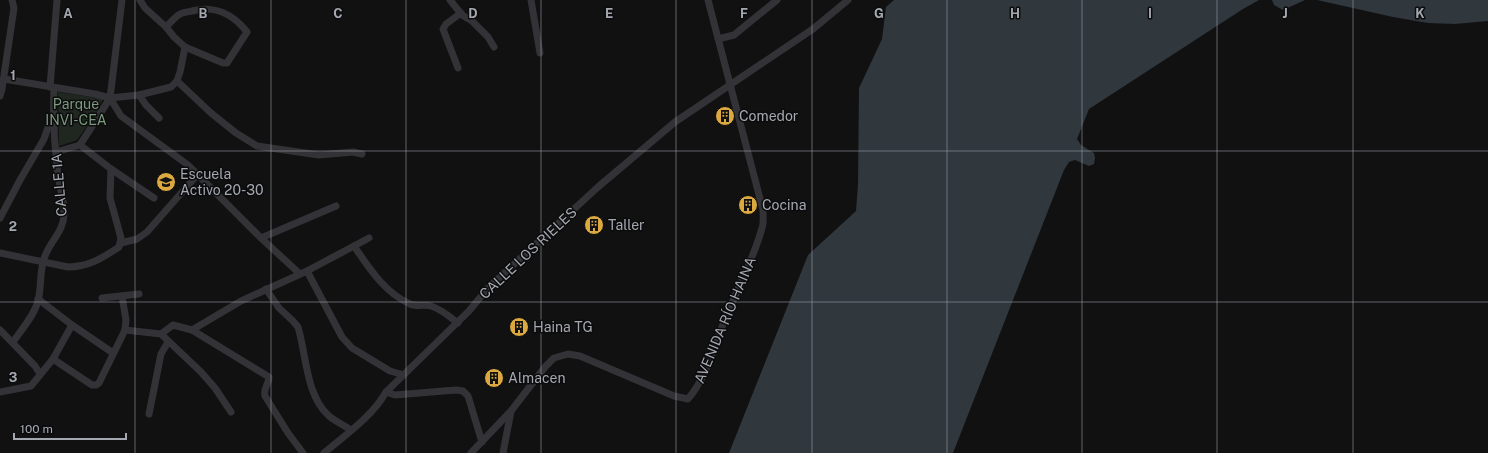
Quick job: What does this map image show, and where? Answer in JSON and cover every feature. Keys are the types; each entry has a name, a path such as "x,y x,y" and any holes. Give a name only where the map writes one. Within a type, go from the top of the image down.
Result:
{"street":[{"path":"0,96 4,79 14,8 12,0"},
{"name":"CALLE 1A","path":"13,342 36,308 43,262 64,221 64,211 57,167 52,87 57,0"},
{"path":"56,152 80,145 110,98 122,0"},
{"path":"140,0 145,8 185,47 224,63 227,63 247,32 241,24 224,12 212,10 191,11 180,14 166,27"},
{"path":"450,0 461,13 472,21 488,37 494,47"},
{"path":"531,0 540,53"},
{"name":"AVENIDA RÍO HAINA","path":"471,453 511,411 545,367 554,358 568,354 580,356 674,396 688,399 696,390 702,379 724,322 754,252 762,227 763,210 708,0"},
{"path":"718,39 734,35 777,0"},
{"name":"CALLE LOS RIELES","path":"324,453 380,403 386,392 469,311 488,288 598,187 675,122 813,29 848,0"},
{"path":"458,68 443,29 446,24 461,13"},
{"path":"4,79 95,94 110,98 139,95 171,87 177,81 185,47"},
{"path":"177,81 211,113 236,133 257,146 319,155 353,152 362,154"},
{"path":"139,95 146,105 159,118"},
{"path":"110,98 121,116 198,174 261,238 300,274"},
{"path":"0,218 44,139 54,112"},
{"path":"80,145 111,169 154,198"},
{"path":"111,169 110,198 121,243"},
{"path":"0,253 68,267 78,267 92,264 119,247 121,243 137,239 147,232 198,174"},
{"path":"261,238 336,206"},
{"path":"192,330 241,301 307,271 369,238"},
{"path":"354,246 388,290 411,304 431,306 458,322"},
{"path":"307,271 342,337 352,348 390,371 404,375"},
{"path":"266,289 279,308 298,327 309,380 316,399 322,409 328,415 351,430"},
{"path":"102,298 139,294"},
{"path":"53,359 92,385 99,383 125,330 126,320 122,296"},
{"path":"38,299 72,325 113,353"},
{"path":"0,392 31,386 53,359 72,325"},
{"path":"125,330 162,334 173,325 192,330 269,377 269,381 264,392 265,396 288,433 303,453"},
{"path":"0,330 35,366 40,374"},
{"path":"162,334 168,342 201,372 215,388 231,412"},
{"path":"149,414 161,354 168,342"},
{"path":"386,392 395,395 456,390 463,391 468,396 482,442"},
{"path":"503,453 511,411"}],"green space":[{"name":"Parque INVI-CEA","path":"58,92 103,99 96,113 77,140 59,146"}],"shaded area":[{"path":"894,0 1259,0 1089,109 1077,139 1081,145 1094,153 1094,164 1089,166 1075,160 1069,162 1064,170 953,453 729,453 808,255 856,211 858,184 859,88 882,39 886,7"},
{"path":"1272,0 1305,0 1283,10 1274,5"},
{"path":"1317,0 1488,0 1488,21 1455,24 1428,23 1393,17"}],"place":[{"name":"Comedor","path":"725,116"},
{"name":"Escuela Activo 20-30","path":"166,182"},
{"name":"Cocina","path":"748,205"},
{"name":"Taller","path":"594,225"},
{"name":"Haina TG","path":"519,327"},
{"name":"Almacen","path":"494,378"}]}
